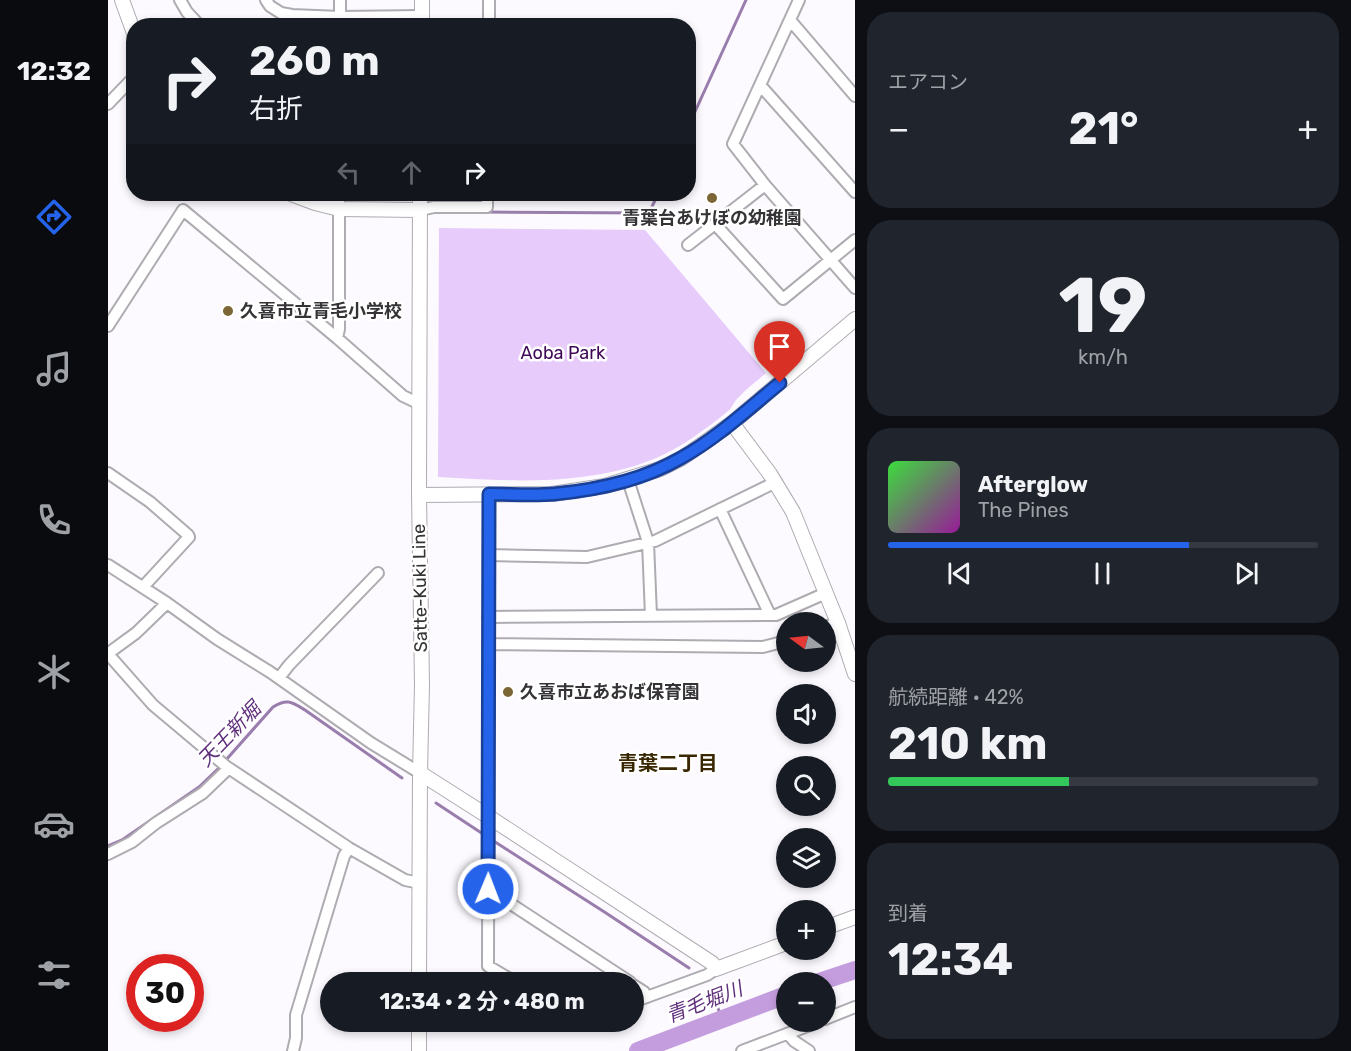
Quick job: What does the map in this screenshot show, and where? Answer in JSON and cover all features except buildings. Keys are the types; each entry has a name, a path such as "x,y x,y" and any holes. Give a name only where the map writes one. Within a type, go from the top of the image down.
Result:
{"street":[{"path":"122,0 128,18"},
{"path":"180,0 193,18"},
{"path":"266,0 270,6 281,13 316,18"},
{"path":"340,0 340,18"},
{"path":"422,0 422,18"},
{"path":"489,0 489,18"},
{"path":"799,0 733,144 765,185 855,288"},
{"path":"790,20 855,96"},
{"path":"108,104 126,85"},
{"path":"760,85 855,192"},
{"path":"688,245 765,185"},
{"path":"310,201 339,209 420,210 434,207 487,207 487,201"},
{"path":"337,338 339,328 339,201"},
{"name":"Satte-Kuki Line","path":"419,972 422,684 419,495 420,201"},
{"path":"108,326 183,210 403,396 420,404"},
{"path":"715,224 783,299 855,240"},
{"path":"419,495 552,494 605,486 660,469 682,458 732,423 855,319"},
{"path":"732,423 776,482 793,512 826,593 829,612"},
{"path":"108,473 150,502 189,537 143,587"},
{"path":"628,480 648,542 651,616"},
{"path":"489,555 587,557 655,541 776,482"},
{"path":"489,494 488,966 498,972"},
{"path":"720,509 770,615"},
{"path":"108,565 279,678 371,743 420,773 489,822 712,963 716,969"},
{"path":"279,678 378,573"},
{"path":"488,617 776,615 826,593"},
{"path":"167,603 109,655 153,705 225,766 349,848 405,880 420,883"},
{"path":"836,635 855,675"},
{"path":"488,645 763,647 776,644"},
{"path":"108,854 132,842 203,793 225,766"},
{"path":"293,1051 296,1038 296,1015 344,856 349,848"},
{"path":"488,889 613,972"},
{"path":"836,924 855,917"},
{"path":"644,998 776,947"},
{"path":"644,992 647,997"},
{"path":"836,1015 855,1007"},
{"path":"419,1032 419,1051"},
{"path":"742,1051 793,1032"},
{"path":"788,1034 809,1051"}],"green space":[{"name":"Aoba Park","path":"439,228 645,230 766,373 736,400 728,411 695,436 666,453 636,465 604,474 571,478 504,480 438,477"}],"waterway":[{"path":"696,109 746,0"},
{"path":"484,212 649,213 655,201"},
{"name":"天王新堀","path":"225,761 273,707 289,702 305,710 402,778"},
{"name":"天王新堀","path":"108,846 122,840 199,787 221,766"},
{"name":"天王新堀","path":"436,803 486,836"},
{"name":"天王新堀","path":"492,840 689,968"},
{"name":"青毛堀川","path":"836,976 855,970"},
{"path":"712,994 722,1018"},
{"name":"青毛堀川","path":"638,1051 776,999"}],"place":[{"name":"青葉台あけぼの幼稚園","path":"712,198"},
{"name":"久喜市立青毛小学校","path":"228,311"},
{"name":"久喜市立あおば保育園","path":"508,692"}],"district":[{"name":"青葉二丁目","path":"668,763"}],"route":[{"path":"488,889 489,494 552,494 578,491 605,486 660,469 682,458 732,423 780,383"}]}
